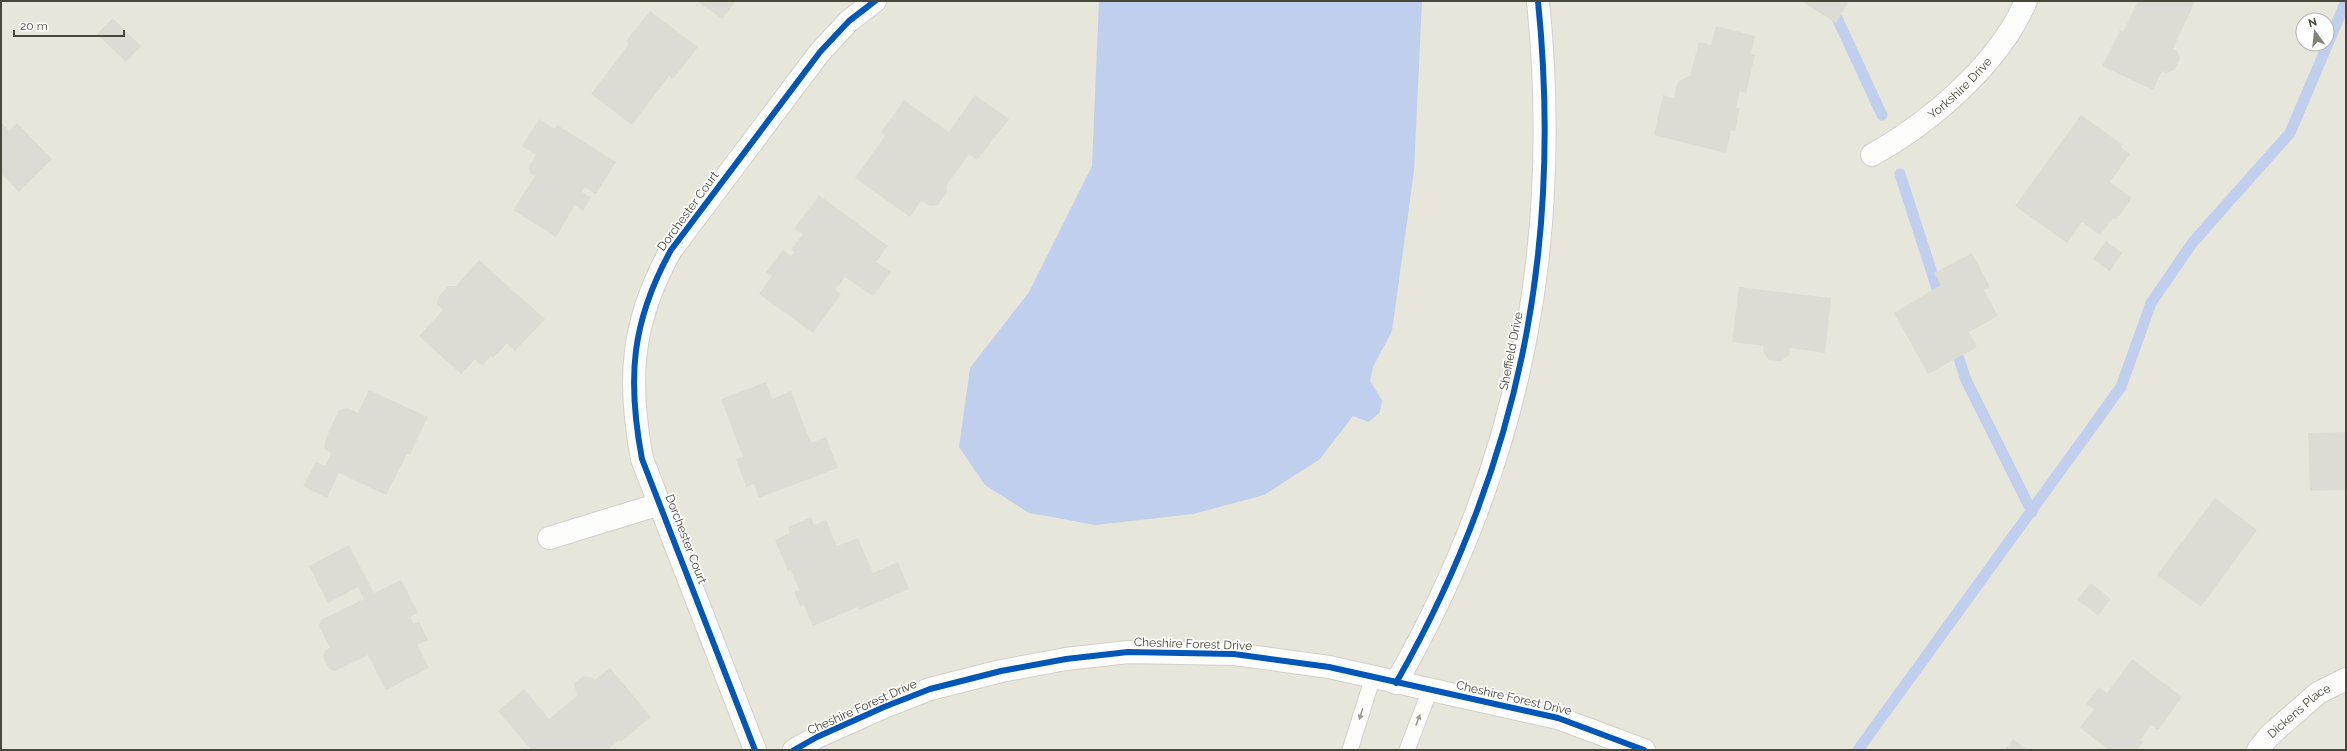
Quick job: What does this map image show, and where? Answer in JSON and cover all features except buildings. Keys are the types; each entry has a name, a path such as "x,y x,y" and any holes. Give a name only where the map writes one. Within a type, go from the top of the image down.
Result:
{"street":[{"name":"Dorchester Court","path":"755,750 642,459 634,418 634,359 642,320 656,279 671,250 820,52 849,21 875,1"},
{"name":"Sheffield Drive","path":"1396,683 1420,640 1454,572 1483,499 1507,422 1526,341 1542,230 1546,142 1544,62 1538,1"},
{"name":"Yorkshire Drive","path":"1872,154 1900,140 1930,117 1968,84 2004,39 2026,1"},
{"path":"549,538 660,504"},
{"name":"Cheshire Forest Drive","path":"794,750 884,707 930,689 1001,671 1066,659 1128,652 1234,654 1329,667 1558,718 1644,750"},
{"name":"Dickens Place","path":"2258,750 2269,736 2318,693 2346,679"}],"lane":[{"path":"1350,750 1373,678"},
{"path":"1407,750 1430,690"}],"shaded area":[{"path":"1,1 2346,1 2346,750 1,750"}],"water":[{"path":"1099,1 1422,1 1414,171 1392,331 1373,367 1370,381 1382,400 1380,412 1369,422 1353,416 1320,459 1264,495 1193,514 1096,525 1029,513 985,485 959,447 970,368 1029,292 1092,166"}],"waterway":[{"path":"1829,1 1882,115"},
{"path":"1858,750 2121,387 2151,303 2193,242 2290,133 2346,1"},
{"path":"1900,174 1941,301"},
{"path":"1954,344 1966,380 2032,512"}],"cycle path":[{"path":"755,750 642,459 637,430 634,377 640,327 647,302 671,250 820,52 849,21 875,1"},
{"path":"1396,683 1438,602 1474,520 1502,437 1522,354 1536,268 1544,181 1544,92 1538,1"},
{"path":"794,750 817,737 884,707 930,689 1001,671 1066,659 1128,652 1234,654 1329,667 1558,718 1644,750"}]}
